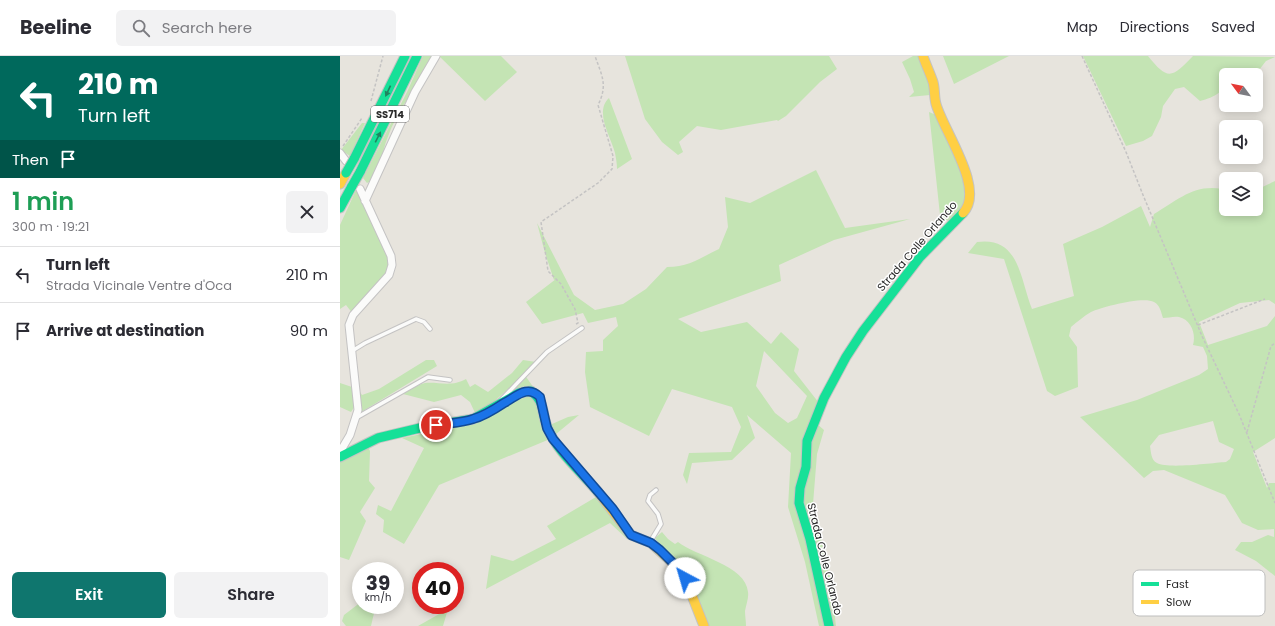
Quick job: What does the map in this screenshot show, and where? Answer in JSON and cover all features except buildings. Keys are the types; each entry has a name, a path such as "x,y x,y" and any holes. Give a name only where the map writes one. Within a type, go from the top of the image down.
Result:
{"main road":[{"name":"SS714","path":"340,184 346,173 345,158 404,56"},
{"name":"SS714","path":"340,208 356,188 360,172 417,56"},
{"name":"Strada Colle Orlando","path":"829,626 810,539 799,503 800,488 806,468 807,441 824,398 846,357 863,331 920,257 966,210 970,194 964,167 936,104 933,83 923,56"},
{"path":"340,457 378,438 424,427 473,419 519,393 531,391 536,393 540,397 547,428 553,439 613,509 631,535 649,543 668,557 685,578 704,626"}],"street":[{"path":"366,201 415,92 436,56"},
{"path":"340,452 350,435 358,410 349,325 353,315 389,275 392,265 391,256 366,201 356,188"}],"lane":[{"path":"351,352 365,343 416,319 424,322 430,330"},
{"path":"491,410 547,352 582,328"},
{"path":"355,418 428,378 450,380"},
{"path":"649,543 661,524 658,514 648,501 650,495 656,490"}],"path":[{"path":"371,102 383,56"},
{"path":"574,327 578,323 575,309 561,284 548,271 541,222 598,183 612,169 613,156 598,105 603,94 604,84 595,56"},
{"path":"1082,56 1126,152 1275,504"},
{"path":"340,149 364,115"},
{"path":"1198,325 1265,299"},
{"path":"1246,433 1271,346 1275,343"}],"green space":[{"path":"423,56 439,56 403,106 385,144 378,170 372,180 367,183 363,178 407,92"},
{"path":"439,56 501,56 517,72 485,101"},
{"path":"625,56 829,56 837,69 820,82 786,116 778,121 721,130 697,126 679,142 683,152 678,155 662,142 645,119"},
{"path":"913,56 920,56 929,83 930,95 909,97 914,92 902,62"},
{"path":"943,56 1009,56 954,84"},
{"path":"1083,56 1148,56 1161,70 1170,74 1180,69 1193,56 1275,57 1266,61 1261,68 1219,68 1219,93 1200,101 1184,87 1175,89 1163,106 1161,117 1152,136 1143,141 1126,146"},
{"path":"609,98 632,159 617,169 615,153 603,117 603,110"},
{"path":"929,112 936,115 952,148 964,186 962,208 948,221 940,215"},
{"path":"362,123 365,123 350,156 341,150"},
{"path":"816,170 845,228 910,219 834,240 779,265 781,281 678,319 701,332 747,322 771,344 781,332 799,349 794,371 819,403 798,488 826,626 819,626 805,562 788,507 791,453 747,415 755,438 732,460 692,463 687,484 683,475 689,453 731,452 741,427 732,407 672,389 649,436 590,407 585,372 586,352 603,351 603,340 618,326 616,317 588,323 583,313 542,324 526,302 556,279 554,280 537,223 574,295 595,310 623,304 646,289 667,267 688,264 719,249 728,227 725,197 750,203","holes":["764,351 807,396 797,418 788,423 775,413 756,386"]},
{"path":"1275,181 1275,304 1269,300 1240,303 1199,322 1208,345 1267,326 1275,316 1275,438 1253,452 1267,488 1269,483 1275,483 1275,576 1256,561 1235,550 1241,542 1252,542 1268,535 1274,537 1274,529 1258,530 1242,523 1225,495 1164,470 1153,471 1144,478 1080,417 1137,400 1199,375 1208,369 1207,356 1203,347 1193,345 1194,337 1192,328 1187,321 1179,317 1163,318 1158,305 1154,302 1141,300 1104,307 1091,312 1071,327 1069,336 1077,347 1078,387 1055,396 1047,391 1004,259 968,253 977,242 991,242 1002,246 1010,253 1021,273 1032,309 1074,296 1063,244 1102,227 1141,206 1150,227 1154,214 1186,194 1212,188 1219,189 1219,216 1263,216 1263,187","holes":["1213,421 1219,442 1234,449 1230,459 1226,462 1170,466 1155,462 1152,458 1150,446 1159,435"]},
{"path":"356,190 385,245 389,267 387,275 353,314 346,305 340,309 340,225"},
{"path":"426,360 434,360 437,366 358,414 357,403 351,412 340,407 340,383 358,389 362,395 379,389"},
{"path":"523,360 536,362 524,374 534,388 552,424 568,417 579,415 550,439 439,485 404,544 383,532 384,520 376,514 378,505 391,511 424,448 402,438 465,425 486,419 487,413 509,396 513,391 509,388 488,407 476,415 470,402 461,395 434,402 403,394 425,383 451,384 466,379 470,387 475,384 488,392 512,373"},
{"path":"816,423 824,430 817,454 813,504 831,582 836,626 832,626 804,503 805,473"},
{"path":"367,445 370,451 369,481 375,488 360,512 366,521 349,560 340,557 340,459"},
{"path":"575,469 626,533 627,539 610,523 486,589 491,555 513,561 556,539 547,526 596,497"},
{"path":"662,532 675,544 678,542 719,562 739,575 745,583 748,592 745,611 746,626 707,626 688,575 682,565 658,543 655,538"},
{"path":"352,609 352,614 374,614 371,626 346,626 342,621 344,615"},
{"path":"439,614 447,614 443,626 418,626"}],"traffic: fast":[{"path":"354,159 405,56"},
{"path":"360,172 417,56"},
{"path":"346,173 354,159"},
{"path":"352,186 360,172"},
{"path":"340,208 352,186"},
{"path":"829,626 810,539 799,503 800,488 806,467 807,441 824,398 846,357 863,331 920,257 963,213"},
{"path":"340,457 378,438 424,427 473,419 519,393 531,391 539,399 546,424 557,445 570,462 598,492"}],"traffic: slow":[{"path":"923,56 933,82 936,104 961,159 966,175 969,190 969,202 963,213"},
{"path":"340,184 346,173"},
{"path":"598,492 631,535 651,543 678,568 685,578 704,626"}],"route":[{"path":"436,425 473,419 504,403 519,393 531,391 536,393 540,397 547,428 553,439 613,509 631,535 651,543 660,550 678,568 685,578"}]}
